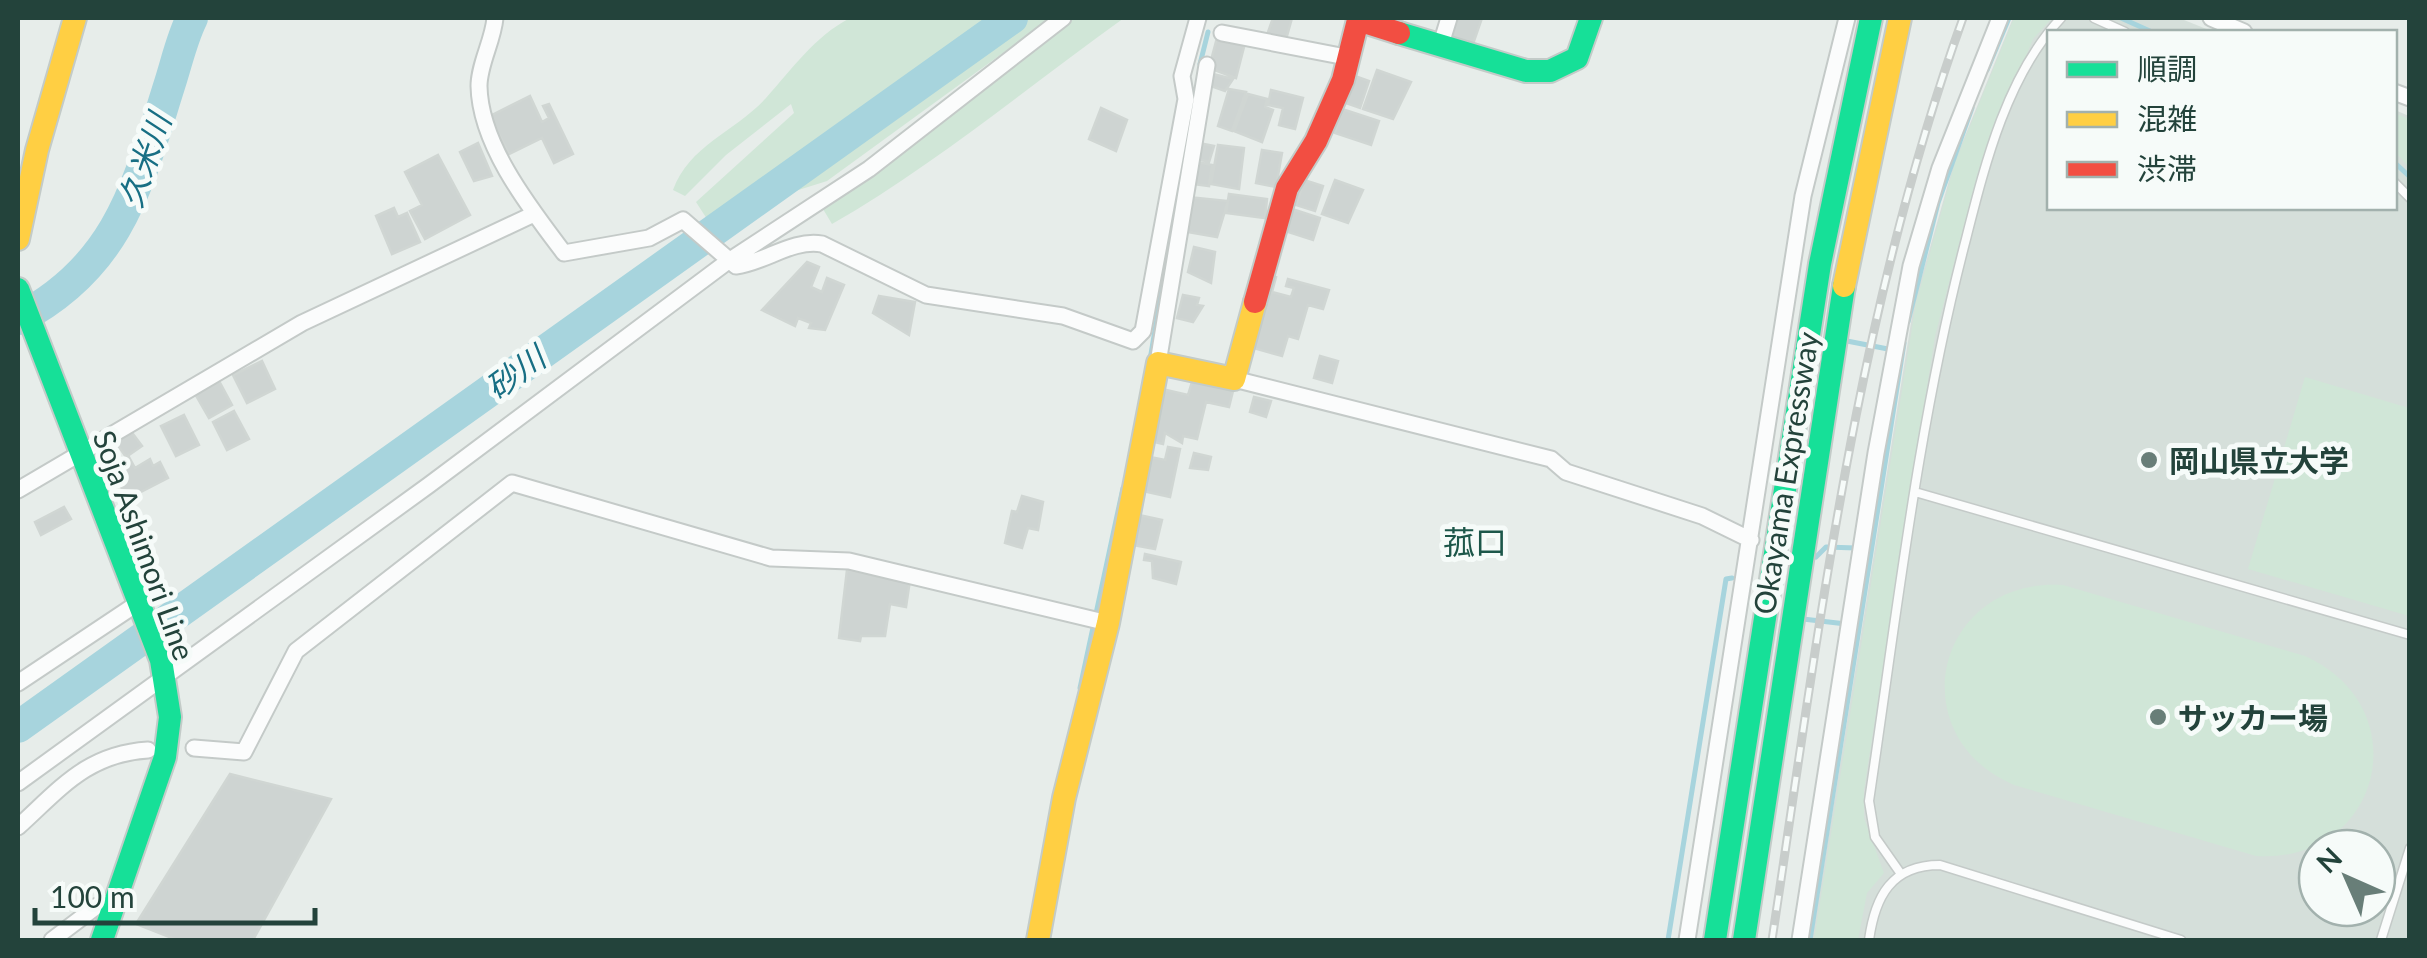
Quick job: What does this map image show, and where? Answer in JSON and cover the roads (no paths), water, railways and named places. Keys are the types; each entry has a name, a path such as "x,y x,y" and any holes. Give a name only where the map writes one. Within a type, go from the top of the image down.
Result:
{"main road":[{"path":"18,239 37,150 75,18"},
{"path":"1038,940 1152,346 1234,379 1287,188 1316,142 1351,58 1358,19 1526,70 1550,71 1577,58 1591,18"},
{"name":"Okayama Expressway","path":"1716,940 1818,282 1871,18"},
{"name":"Okayama Expressway","path":"1744,940 1847,269 1900,18"},
{"name":"Soja Ashimori Line","path":"18,296 162,668 170,717 164,757 102,940"}],"street":[{"path":"495,18 478,84 485,118 534,214 564,253 648,238 675,220 690,221 726,262 736,266 758,263 807,242 822,244 926,294 1063,316 1152,346"},
{"path":"18,784 162,668 430,486 726,262 869,169 1063,18"},
{"path":"1152,346 1186,99 1182,76 1198,18"},
{"path":"1441,44 1449,18"},
{"path":"1687,940 1804,196 1847,18"},
{"path":"1800,940 1893,350 1911,266 1940,168 2000,18"},
{"path":"2210,18 2239,30"},
{"path":"1222,33 1351,58"},
{"path":"1152,346 1207,65"},
{"path":"18,490 302,324 534,214"},
{"path":"1234,379 1552,459 1566,472 1702,516 1751,540"},
{"path":"194,748 244,752 296,651 512,483 770,558 849,561 1099,622"},
{"path":"18,683 140,608"},
{"path":"18,827 85,767 116,752 148,750"},
{"path":"52,940 97,906 115,902"}],"lane":[{"path":"2094,18 2121,30"},
{"path":"1901,874 1875,837 1869,800 1942,332 1983,170 2032,53 2047,35"},
{"path":"1915,492 2410,636"},
{"path":"2382,940 2410,848"},
{"path":"1869,940 1877,899 1901,874 1924,865 1940,865 2180,940"}],"waterway":[{"name":"久米川","path":"18,319 53,298 80,274 120,219 147,155 192,18"},
{"name":"砂川","path":"18,727 1012,18"},
{"path":"1987,70 2009,18"},
{"path":"2121,18 2148,30"},
{"path":"1200,64 1208,32"},
{"path":"1908,322 1938,203 1972,108"},
{"path":"1150,360 1183,164"},
{"path":"2397,165 2410,177"},
{"path":"1847,341 1893,350"},
{"path":"1810,940 1904,343"},
{"path":"1080,688 1123,488"},
{"path":"1816,557 1826,547 1856,548"},
{"path":"1668,940 1726,579 1732,578"},
{"path":"1803,619 1846,624"}],"railway":[{"path":"1772,940 1825,590 1868,358 1926,130 1963,18"}],"place":[{"name":"岡山県立大学","path":"2149,460"},
{"name":"サッカー場","path":"2158,717"}],"district":[{"name":"菰口","path":"1475,541"}]}
